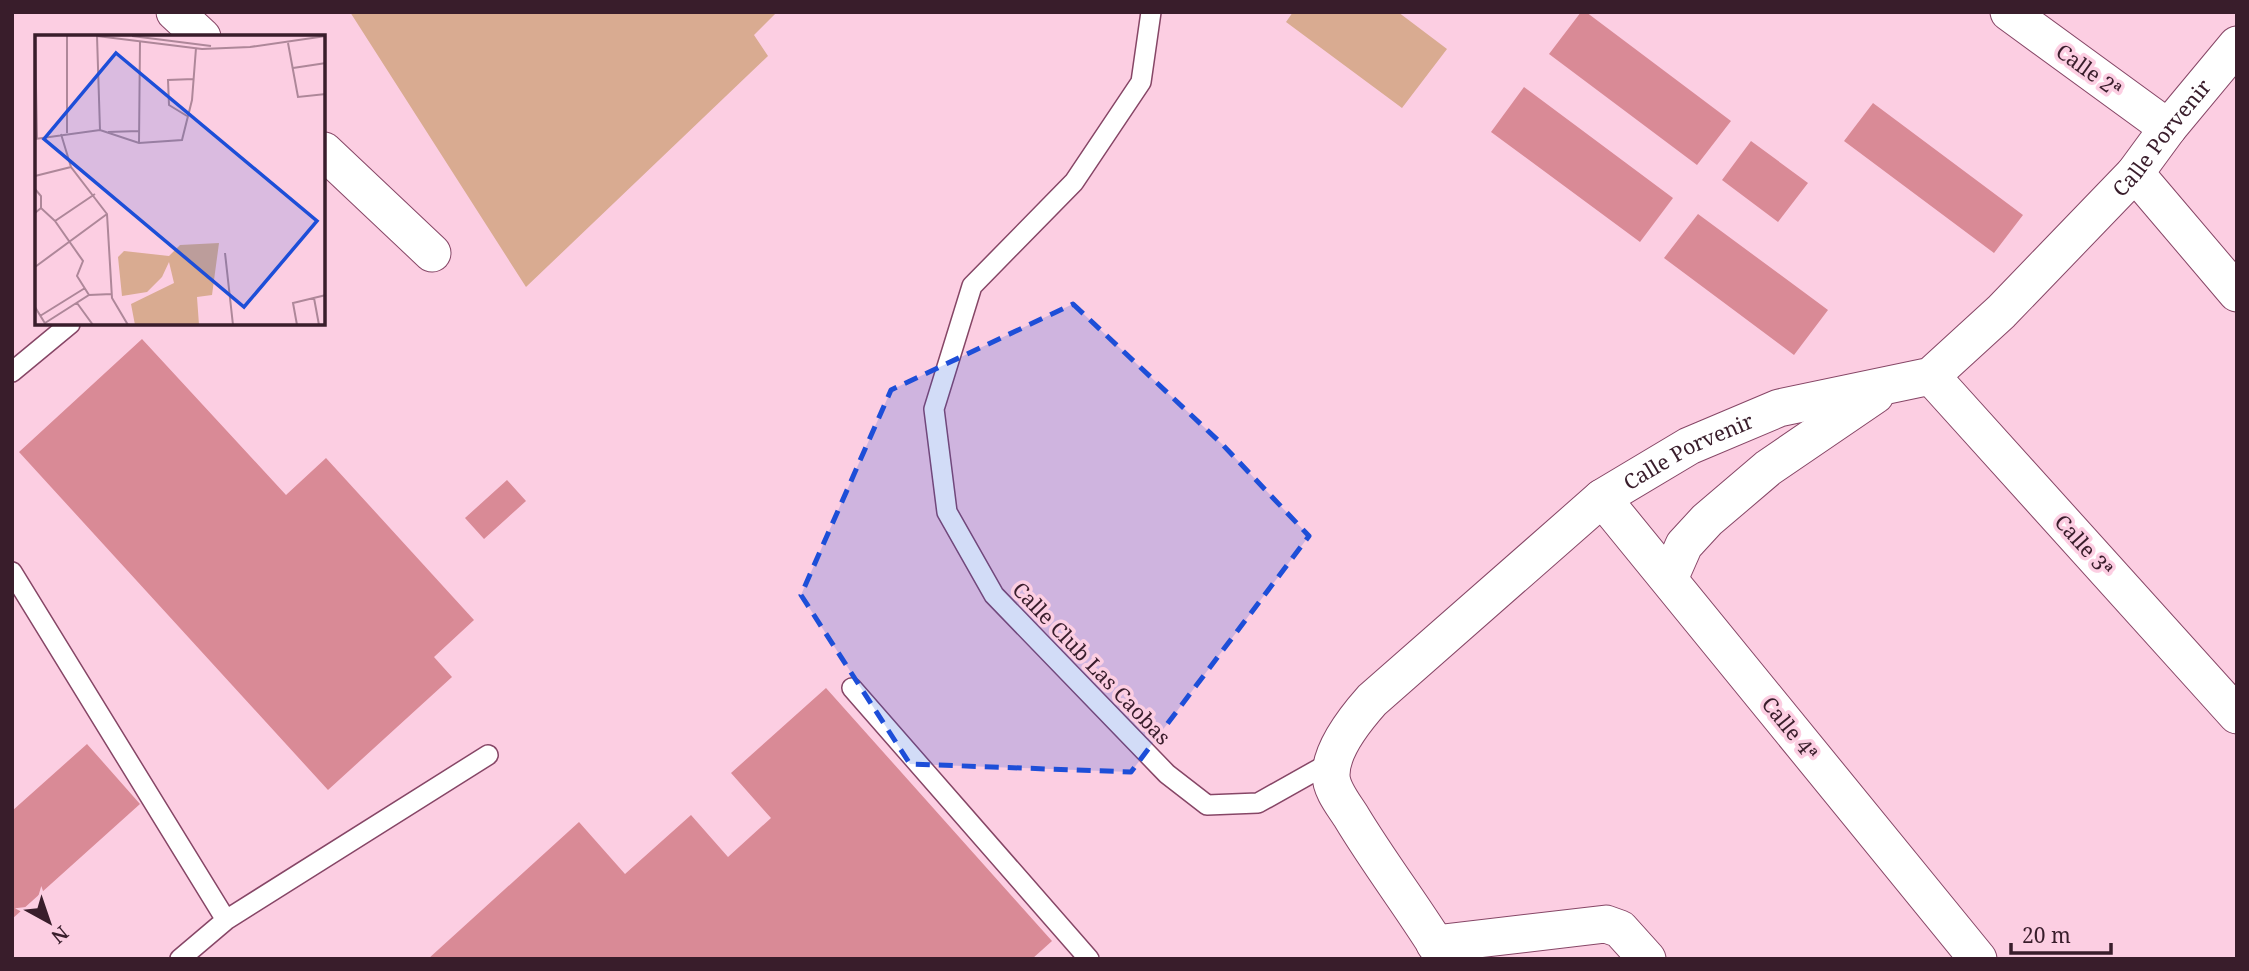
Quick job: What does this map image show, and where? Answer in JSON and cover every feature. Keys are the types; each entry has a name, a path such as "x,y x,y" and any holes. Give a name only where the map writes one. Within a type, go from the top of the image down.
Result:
{"street":[{"path":"175,12 200,35"},
{"name":"Calle 2ª","path":"2009,12 2168,128"},
{"name":"Calle Porvenir","path":"1333,761 1352,724 1372,699 1602,498 1689,446 1779,408 1931,376 2001,312 2135,173 2168,128 2237,45"},
{"path":"326,153 432,253"},
{"path":"2135,173 2237,293"},
{"name":"Calle 3ª","path":"1931,376 2237,715"},
{"path":"1669,579 1684,545 1707,520 1768,468 1890,385"},
{"name":"Calle 4ª","path":"1602,498 1978,959"},
{"path":"1333,761 1331,776 1335,791 1440,952 1606,924 1620,929 1647,959"}],"lane":[{"name":"Calle Club Las Caobas","path":"1151,12 1141,82 1074,183 972,286 934,409 947,512 994,594 1167,774 1207,805 1258,803 1333,761"},
{"path":"12,372 67,326"},
{"path":"12,572 226,920"},
{"path":"852,688 1089,959"},
{"path":"180,959 226,920 488,755"}],"highlighted area":[{"path":"1073,304 1222,444 1309,536 1131,772 910,764 801,595 891,390"}],"shaded area":[{"path":"350,12 777,12 754,35 768,56 526,287"},
{"path":"1293,12 1398,12 1447,49 1402,108 1286,22"}],"building":[{"path":"1581,12 1586,12 1731,121 1697,165 1549,54"},
{"path":"1524,87 1673,198 1640,242 1491,132"},
{"path":"1873,103 2023,215 1994,253 1844,141"},
{"path":"1751,141 1808,183 1778,222 1722,180"},
{"path":"1698,214 1828,310 1794,355 1664,258"},
{"path":"142,339 286,495 326,458 474,620 434,657 452,677 328,790 19,452"},
{"path":"507,480 526,501 484,539 465,518"},
{"path":"826,688 1052,941 1032,959 428,959 579,822 625,874 691,815 728,857 771,818 731,773"},
{"path":"87,744 140,804 12,919 12,811"}]}
